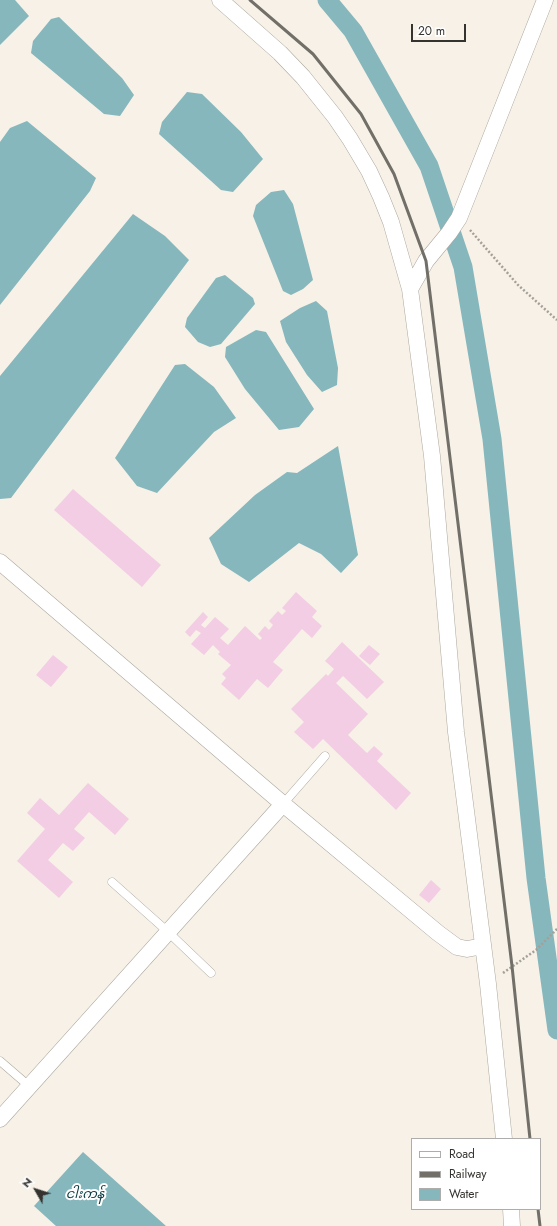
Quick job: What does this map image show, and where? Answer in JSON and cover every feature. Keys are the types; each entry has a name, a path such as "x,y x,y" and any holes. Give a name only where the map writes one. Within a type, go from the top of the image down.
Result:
{"street":[{"path":"220,0 280,53 303,77 335,117 369,171 381,197 391,222 410,290 432,456 456,732 488,984 504,1138"},
{"path":"410,290 426,261 449,234 459,218 545,0"},
{"path":"0,562 283,804 449,942 457,947 467,949 483,946"},
{"path":"0,1119 167,931 283,804"},
{"path":"511,1210 512,1226"}],"lane":[{"path":"283,804 325,756"},
{"path":"112,882 211,973"},
{"path":"0,1061 29,1086"}],"path":[{"path":"459,218 518,286 557,320"},
{"path":"488,984 536,950 557,929"}],"water":[{"path":"0,0 15,0 29,16 0,45"},
{"path":"59,17 122,78 134,95 120,116 104,114 31,53 33,41 51,19"},
{"path":"187,92 202,94 241,132 263,159 233,192 221,190 159,134 162,122"},
{"path":"27,121 96,178 90,191 0,305 0,142 10,128"},
{"path":"284,190 293,204 313,280 303,289 291,295 283,291 253,216 256,205 271,192"},
{"path":"133,214 165,236 189,260 11,498 0,499 0,376"},
{"path":"225,275 253,298 255,304 221,344 210,347 198,342 185,327 187,318 216,278"},
{"path":"316,301 327,311 338,368 337,385 322,392 307,375 286,342 280,321 300,308"},
{"path":"256,330 266,332 314,409 299,427 279,430 245,389 225,357 226,347"},
{"path":"185,364 214,387 236,418 214,432 157,493 137,486 115,458 175,365"},
{"path":"338,446 358,555 341,573 321,554 299,543 249,582 221,564 209,538 255,495 287,472 297,473"},
{"name":"ငါးကန်","path":"83,1152 166,1226 56,1226 34,1206"}],"building":[{"path":"73,489 161,565 142,587 54,510"},
{"path":"296,592 317,611 312,617 322,626 312,638 302,629 273,662 283,670 268,688 257,679 239,700 221,684 226,678 222,674 231,665 218,654 220,652 213,645 204,655 191,644 201,633 196,630 190,637 185,632 203,612 208,617 201,625 205,628 215,617 229,629 220,638 228,645 245,626 260,640 262,638 258,634 265,626 269,630 273,625 269,621 278,611 282,615 286,611 282,608"},
{"path":"342,642 384,682 367,699 343,676 336,683 368,714 348,735 367,753 374,746 383,754 377,761 411,793 396,810 323,739 313,749 294,732 304,722 291,709 326,674 328,676 334,669 325,661"},
{"path":"369,645 380,654 370,665 359,656"},
{"path":"53,655 68,667 51,687 36,675"},
{"path":"88,783 129,819 115,835 89,812 74,829 85,838 73,851 63,843 48,860 73,882 59,898 17,861 45,829 27,813 40,798 59,815"},
{"path":"431,880 441,889 429,903 419,895"}],"waterway":[{"path":"327,0 353,31 429,166 463,267 492,439 536,878 557,1030"}],"railway":[{"path":"250,0 313,54 361,114 394,174 426,261 512,966 530,1138"},
{"path":"538,1210 540,1226"}]}
